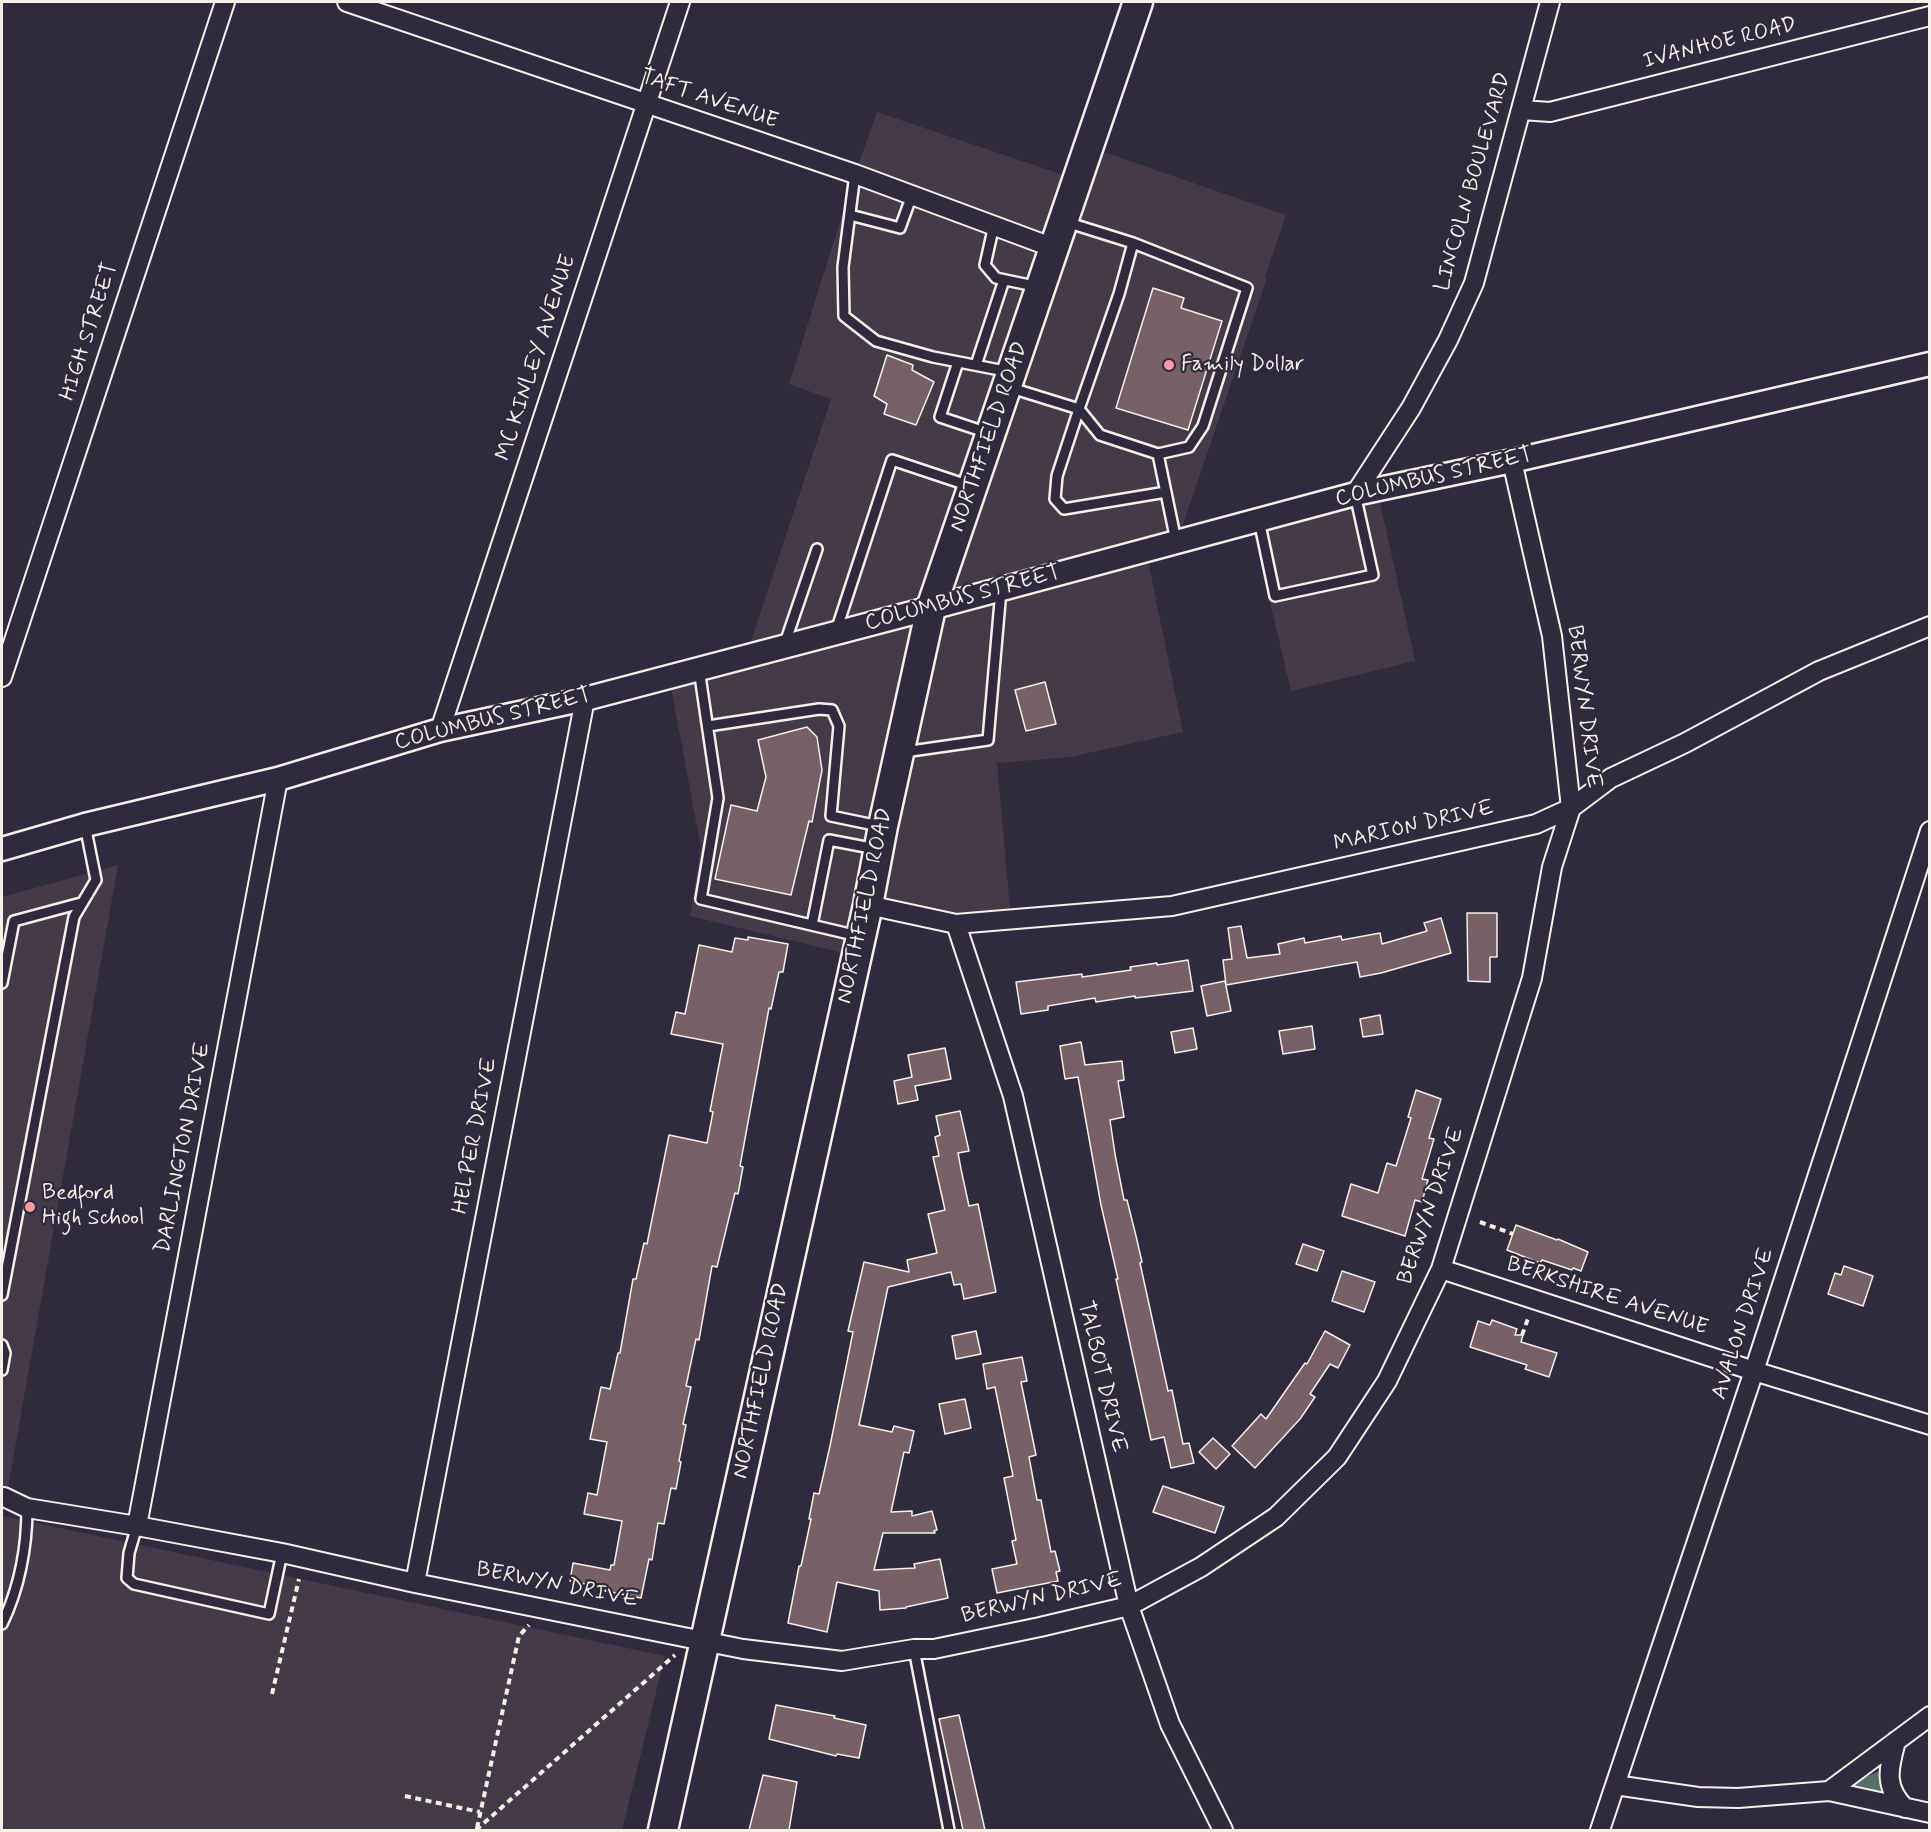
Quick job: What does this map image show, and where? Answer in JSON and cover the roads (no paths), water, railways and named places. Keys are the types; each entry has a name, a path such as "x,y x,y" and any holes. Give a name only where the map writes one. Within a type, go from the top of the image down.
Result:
{"main road":[{"name":"NORTHFIELD ROAD","path":"663,1830 868,904 880,838 931,608 1138,2"}],"street":[{"name":"HIGH STREET","path":"2,677 225,2"},
{"name":"TAFT AVENUE","path":"347,2 855,174 1054,248"},
{"name":"MC KINLEY AVENUE","path":"440,730 680,2"},
{"name":"LINCOLN BOULEVARD","path":"1355,494 1411,408 1448,340 1474,283 1550,2"},
{"name":"IVANHOE ROAD","path":"1522,110 1550,112 1929,16"},
{"name":"COLUMBUS STREET","path":"2,849 85,825 278,779 440,730 585,699 1355,494 1512,461 1929,364"},
{"name":"BERWYN DRIVE","path":"3,1496 27,1508 282,1553 415,1583 743,1649 842,1661 914,1649 934,1649 1129,1606 1201,1567 1276,1517 1337,1457 1387,1381 1441,1269 1532,978 1552,867 1571,808 1552,636 1512,461"},
{"name":"MARION DRIVE","path":"868,904 956,924 1172,906 1536,824 1571,808 1611,778 1685,743 1819,671 1921,635 1929,626"},
{"name":"HELPER DRIVE","path":"415,1583 585,699"},
{"name":"DARLINGTON DRIVE","path":"137,1526 278,779"},
{"name":"AVALON DRIVE","path":"1600,1830 1754,1371 1929,831"},
{"name":"TALBOT DRIVE","path":"956,924 1013,1096 1129,1606 1170,1724 1223,1830"},
{"name":"BERKSHIRE AVENUE","path":"1441,1269 1754,1371 1929,1425"},
{"path":"1829,1791 1929,1716"},
{"path":"1896,1741 1889,1774 1890,1786 1896,1799 1905,1808"},
{"path":"1615,1785 1698,1797 1737,1798 1829,1791 1929,1813"}],"lane":[{"path":"855,174 843,267 844,316 876,341 933,357 976,365 1079,409 1100,435 1158,454 1189,447 1203,426 1247,288 1133,243 1064,221"},
{"path":"850,215 900,228 912,195"},
{"path":"994,225 985,265 996,279 1041,288"},
{"path":"1133,243 1119,294 1057,476 1055,498 1064,509 1166,492"},
{"path":"976,365 1004,280"},
{"path":"958,362 940,417 991,434"},
{"path":"1158,454 1177,542"},
{"path":"835,632 892,460 972,487"},
{"path":"1259,520 1275,596 1373,575 1355,494"},
{"path":"784,646 817,549"},
{"path":"899,753 988,740 1002,589"},
{"path":"699,669 718,798 701,899 860,937"},
{"path":"708,726 819,709 832,710 839,726 831,816 880,838"},
{"path":"2,1295 74,917 96,880 85,825"},
{"path":"812,925 829,840 880,838"},
{"path":"2,983 14,921 81,903"},
{"path":"2,1345 5,1353 2,1370"},
{"path":"2,1624 12,1604 27,1535 27,1508"},
{"path":"137,1526 128,1561 127,1578 134,1584 269,1614 282,1553"},
{"path":"914,1649 950,1830"}],"place":[{"name":"Family Dollar","path":"1169,365"},
{"name":"Bedford High School","path":"30,1207"}]}
